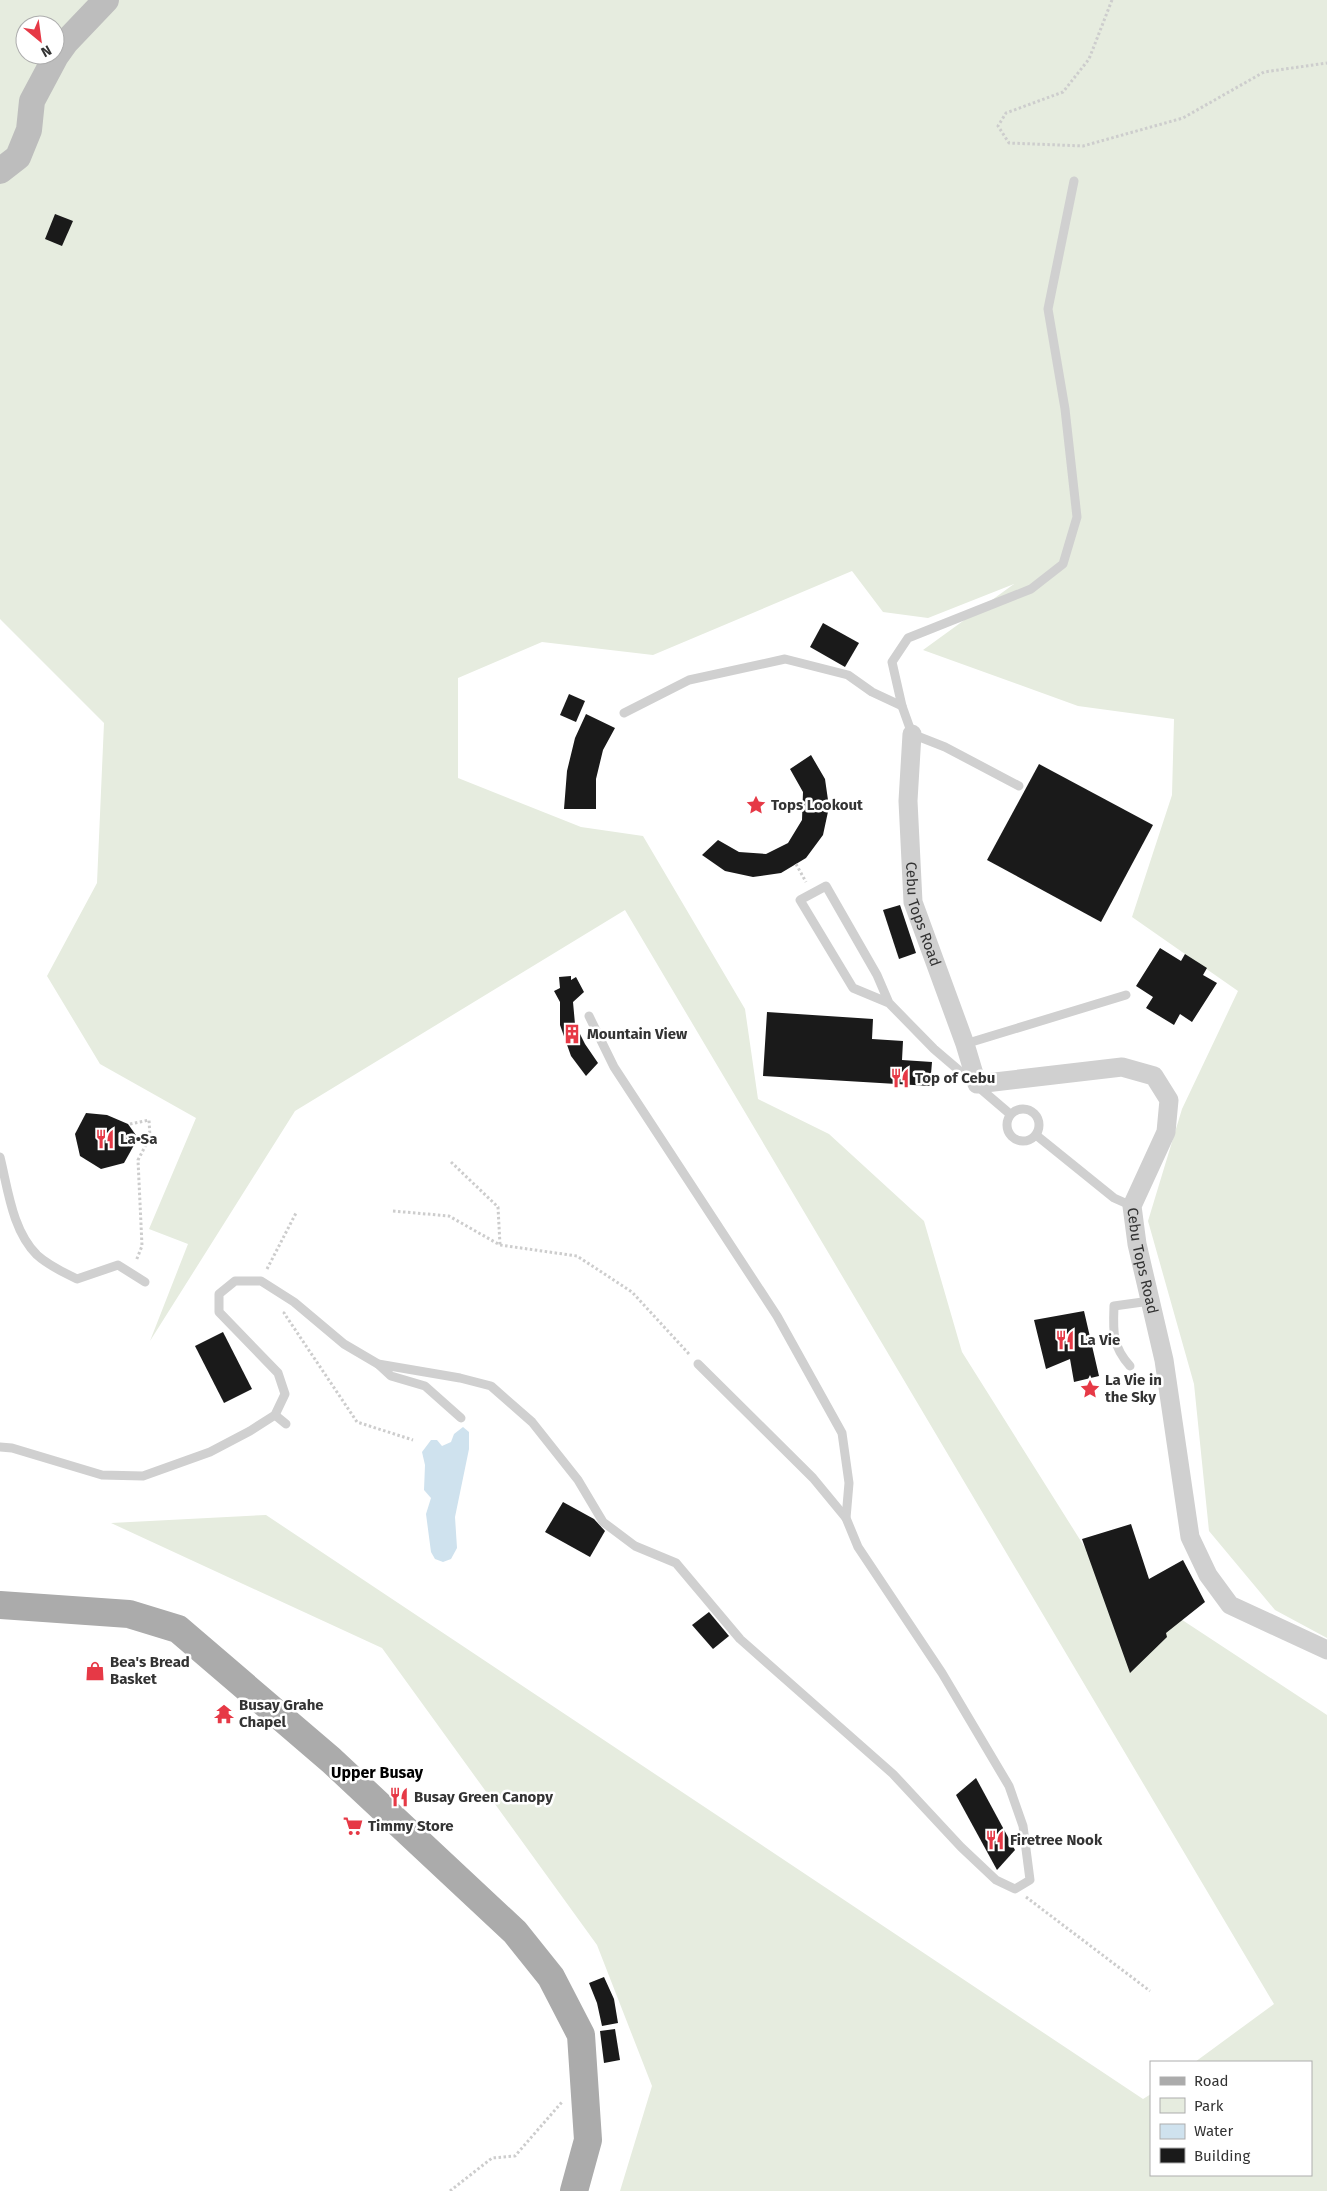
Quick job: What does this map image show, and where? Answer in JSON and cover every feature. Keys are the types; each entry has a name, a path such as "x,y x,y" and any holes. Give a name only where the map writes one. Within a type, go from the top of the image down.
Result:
{"main road":[{"path":"0,1605 129,1614 178,1629 331,1760 515,1932 551,1977 581,2035 588,2140 574,2191"}],"street":[{"path":"0,171 18,156 29,130 32,101 56,56 66,42 106,0"},
{"name":"Cebu Tops Road","path":"912,734 908,801 913,902 965,1044 977,1084 1122,1067 1154,1076 1169,1100 1166,1132 1132,1206 1138,1244 1164,1360 1190,1537 1208,1575 1230,1604 1327,1650"}],"lane":[{"path":"1019,786 946,747 912,734 902,706 892,662 908,638 1031,589 1063,564 1077,517 1065,408 1048,309 1074,181"},
{"path":"624,713 689,680 785,659 848,675 872,692 902,706"},
{"path":"889,1003 853,988 800,900 826,886 877,975 889,1003 934,1049 1010,1114"},
{"path":"965,1044 1126,995"},
{"path":"589,1016 614,1067 638,1106 778,1316 842,1433 850,1483 846,1518"},
{"path":"1025,1108 1033,1112 1038,1119 1039,1127 1036,1135 1030,1140 1015,1140 1006,1128 1006,1121 1010,1114 1016,1109 1025,1108"},
{"path":"1036,1135 1114,1198 1132,1206"},
{"path":"0,1157 12,1210 23,1234 36,1254 54,1268 77,1279 118,1265 145,1282"},
{"path":"0,1447 12,1448 102,1475 143,1476 210,1452 250,1431 275,1415 285,1394 278,1373 219,1312 219,1294 235,1282 261,1281 294,1302 344,1344 378,1364 391,1376 424,1386 461,1418"},
{"path":"1130,1366 1122,1358 1113,1335 1114,1306 1150,1301"},
{"path":"378,1364 460,1378 491,1386 532,1422 578,1480 603,1522 635,1546 676,1563 740,1639 893,1774 960,1847 996,1880 1015,1889 1030,1880 1023,1826 1009,1786 942,1673 858,1546 846,1518 813,1478 698,1364"},
{"path":"275,1415 286,1424"}],"path":[{"path":"1112,0 1089,60 1063,92 1006,113 998,126 1008,143 1083,146 1183,118 1264,72 1327,63"},
{"path":"796,864 813,893"},
{"path":"130,1124 149,1120 150,1137 138,1160 142,1246 132,1274"},
{"path":"451,1162 498,1207 500,1245"},
{"path":"393,1211 449,1216 500,1245 577,1256 632,1292 698,1364"},
{"path":"261,1281 296,1213"},
{"path":"294,1302 284,1313 357,1422 413,1440"},
{"path":"1015,1889 1150,1991"},
{"path":"450,2191 492,2158 515,2156 584,2078"}],"green space":[{"path":"0,0 1327,0 1327,1638 1275,1610 1209,1531 1194,1384 1148,1221 1182,1109 1238,991 1132,917 1172,795 1174,719 1078,706 923,650 1014,584 928,618 883,612 852,571 653,655 542,642 458,678 458,778 581,827 643,836 745,1009 758,1099 829,1134 924,1221 962,1352 1094,1562 1327,1715 1327,2191 620,2191 652,2086 597,1945 382,1648 111,1523 266,1515 1143,2099 1150,2095 1150,2176 1312,2176 1312,2061 1196,2061 1274,2004 625,910 295,1111 150,1341 188,1244 149,1229 196,1118 100,1064 47,976 97,883 104,723 0,619"}],"water":[{"path":"463,1427 469,1432 469,1449 455,1517 457,1548 451,1559 443,1562 435,1559 431,1552 426,1514 431,1498 424,1490 425,1465 422,1452 431,1440 437,1440 442,1446 451,1442 454,1434"}],"building":[{"path":"55,214 73,221 62,246 45,239"},
{"path":"823,623 859,643 845,667 810,647"},
{"path":"569,694 585,701 576,722 560,715"},
{"path":"586,714 615,728 603,750 596,779 596,809 564,809 567,771 575,738"},
{"path":"811,755 825,779 829,807 823,835 806,858 781,873 753,877 725,871 702,855 718,840 739,852 766,854 788,843 802,820 803,792 790,769"},
{"path":"1039,764 1153,825 1101,922 987,860"},
{"path":"900,905 916,953 899,959 883,910"},
{"path":"1160,948 1181,961 1185,954 1207,968 1203,975 1217,983 1192,1022 1180,1014 1174,1025 1146,1008 1153,997 1136,986"},
{"name":"Mountain View","path":"571,976 571,980 576,977 584,992 573,1002 575,1024 585,1044 598,1063 586,1076 571,1056 560,1025 560,1002 554,991 560,988 559,977"},
{"path":"767,1012 873,1019 872,1039 903,1041 902,1060 932,1062 930,1086 763,1076"},
{"path":"86,1113 107,1115 128,1124 138,1138 124,1163 101,1169 80,1156 75,1134"},
{"name":"La Vie","path":"1084,1311 1099,1376 1074,1382 1070,1359 1046,1369 1034,1320"},
{"path":"223,1332 252,1389 224,1403 195,1346"},
{"path":"563,1502 594,1519 605,1531 590,1557 545,1532"},
{"path":"1131,1524 1149,1579 1183,1560 1205,1602 1166,1633 1167,1637 1130,1673 1082,1539"},
{"path":"709,1612 729,1636 713,1649 692,1625"},
{"path":"976,1778 1015,1850 997,1870 956,1795"},
{"path":"604,1977 614,1999 618,2023 602,2026 597,2003 589,1983"},
{"path":"615,2029 620,2060 604,2063 600,2031"}],"place":[{"name":"Tops Lookout","path":"756,805"},
{"name":"Mountain View","path":"572,1034"},
{"name":"Top of Cebu","path":"900,1078"},
{"name":"La•Sa","path":"105,1139"},
{"name":"La Vie","path":"1065,1340"},
{"name":"La Vie in the Sky","path":"1090,1389"},
{"name":"Bea's Bread Basket","path":"95,1671"},
{"name":"Busay Grahe Chapel","path":"224,1714"},
{"name":"Busay Green Canopy","path":"399,1797"},
{"name":"Timmy Store","path":"353,1826"},
{"name":"Firetree Nook","path":"995,1840"}],"district":[{"name":"Upper Busay","path":"377,1772"}]}
